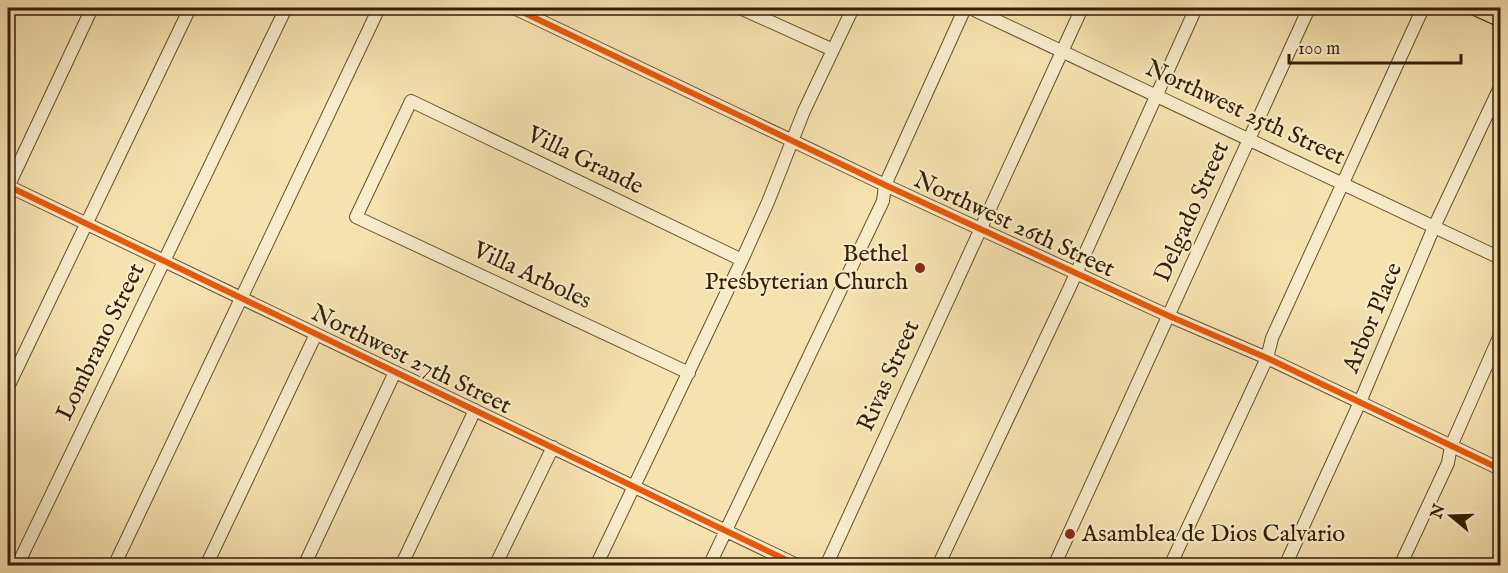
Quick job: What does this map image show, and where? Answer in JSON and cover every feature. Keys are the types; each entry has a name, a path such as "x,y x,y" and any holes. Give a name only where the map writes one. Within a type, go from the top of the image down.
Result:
{"main road":[{"path":"1476,8 1500,19"}],"street":[{"path":"8,187 92,8"},
{"path":"8,387 190,8"},
{"name":"Lombrano Street","path":"17,566 286,8"},
{"path":"114,566 379,8"},
{"name":"Northwest 26th Street","path":"514,8 885,185 1169,316 1267,358 1500,470"},
{"path":"740,8 834,50"},
{"path":"596,566 742,260 768,202 792,139 853,8"},
{"path":"709,566 883,201 885,185 964,8"},
{"name":"Northwest 25th Street","path":"970,8 1500,258"},
{"name":"Rivas Street","path":"826,566 1082,8"},
{"path":"938,566 1069,289 1196,8"},
{"name":"Delgado Street","path":"1054,566 1309,8"},
{"path":"1170,566 1267,358 1272,338 1423,8"},
{"name":"Arbor Place","path":"1285,566 1360,402 1434,227 1500,87"},
{"name":"Villa Grande","path":"356,217 411,100 742,260"},
{"name":"Northwest 27th Street","path":"8,187 799,566"},
{"name":"Villa Arboles","path":"356,217 689,373"},
{"path":"206,566 316,334"},
{"path":"1400,566 1448,464 1451,446 1500,335"},
{"path":"304,566 395,372"},
{"path":"401,566 475,410"},
{"path":"495,566 553,447"}],"cycle path":[{"path":"514,8 885,185 1169,316 1267,358 1500,469"},
{"path":"8,186 799,566"}],"place":[{"name":"Bethel Presbyterian Church","path":"920,268"},
{"name":"Asamblea de Dios Calvario","path":"1070,534"}]}
